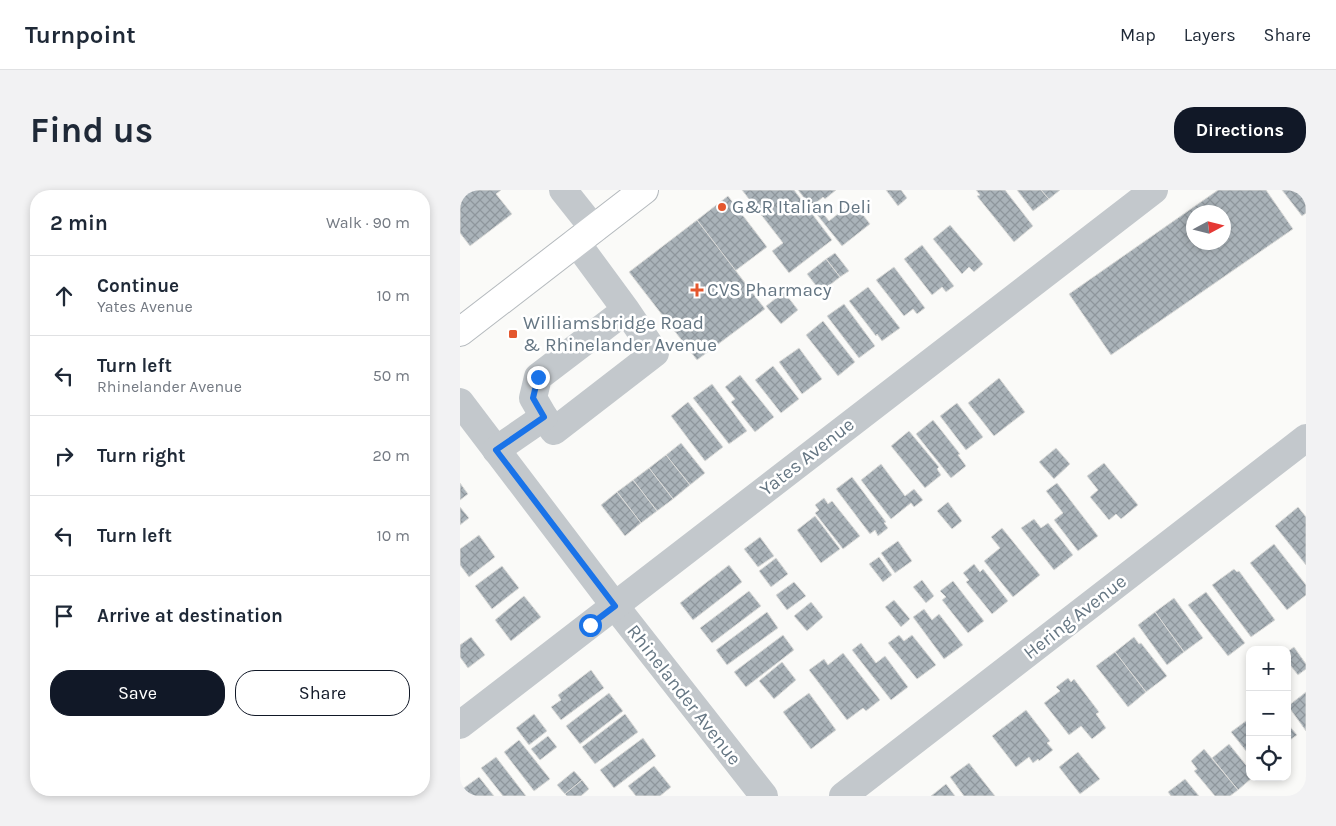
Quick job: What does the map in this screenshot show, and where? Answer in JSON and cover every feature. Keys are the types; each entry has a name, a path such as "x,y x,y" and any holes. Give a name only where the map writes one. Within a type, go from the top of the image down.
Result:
{"main road":[{"path":"460,332 644,190"}],"street":[{"path":"563,190 585,236 626,310 655,353 554,431 533,398 538,377 626,310"},
{"name":"Yates Avenue","path":"460,725 1154,190"},
{"name":"Rhinelander Avenue","path":"460,402 615,606 764,796"},
{"path":"496,450 544,417"},
{"name":"Hering Avenue","path":"843,796 1306,438"}],"building":[{"path":"460,190 501,190 496,194 512,214 470,246 460,233"},
{"path":"742,190 794,190 832,240 789,273 772,251 783,243"},
{"path":"798,190 836,190 825,199 823,197 811,207"},
{"path":"886,190 901,190 907,198 898,206"},
{"path":"976,190 1005,190 1033,226 1014,242 977,196 980,195"},
{"path":"1017,190 1041,190 1049,199 1033,211"},
{"path":"1041,190 1060,190 1049,199"},
{"path":"1218,190 1266,190 1293,229 1111,355 1069,294 1186,212 1186,250 1231,250 1231,205 1197,205"},
{"path":"1282,190 1306,190 1306,213 1302,216"},
{"path":"728,196 767,247 735,271 697,220"},
{"path":"853,202 870,224 842,246 811,207 815,203 829,221"},
{"name":"CVS Pharmacy","path":"697,220 765,309 697,360 629,272"},
{"path":"950,225 983,264 974,272 969,267 962,274 933,239"},
{"path":"922,245 954,286 946,292 942,287 932,295 904,259"},
{"path":"835,253 849,271 840,277 826,259"},
{"path":"826,259 840,277 821,292 807,274"},
{"path":"894,267 925,308 917,314 913,309 904,316 876,280"},
{"path":"868,287 900,328 882,341 849,301"},
{"path":"784,292 798,310 781,324 766,306"},
{"path":"844,304 875,346 859,358 827,316"},
{"path":"823,321 855,362 838,376 806,335"},
{"path":"799,348 822,379 802,394 779,362"},
{"path":"773,366 799,399 781,413 755,380"},
{"path":"740,375 774,417 755,432 731,402 735,399 725,387"},
{"path":"999,378 1025,412 994,436 968,403"},
{"path":"712,384 747,431 729,444 693,398"},
{"path":"688,402 723,447 705,461 671,416"},
{"path":"957,403 983,437 966,450 940,416"},
{"path":"933,420 960,454 958,455 966,466 951,478 916,434"},
{"path":"909,431 939,467 937,469 941,475 925,488 891,446"},
{"path":"681,443 705,473 690,485 666,455"},
{"path":"1056,448 1070,464 1054,479 1039,462"},
{"path":"666,455 690,485 673,499 649,468"},
{"path":"1104,463 1138,505 1121,519 1116,514 1109,520 1090,497 1098,490 1087,476"},
{"path":"881,464 905,496 914,489 923,500 914,507 911,503 891,519 861,480"},
{"path":"649,468 673,499 657,511 633,480"},
{"path":"852,477 886,522 884,523 888,528 878,536 875,530 870,534 836,489"},
{"path":"633,480 657,511 641,523 617,492"},
{"path":"460,483 468,494 460,500"},
{"path":"1057,483 1098,536 1078,551 1054,520 1063,513 1046,491"},
{"path":"617,492 641,523 625,536 601,505"},
{"path":"824,498 828,504 832,501 860,536 843,549 815,513 819,510 815,505"},
{"path":"948,502 962,521 952,529 937,511"},
{"path":"460,507 469,518 460,525"},
{"path":"1298,507 1306,517 1306,565 1275,526"},
{"path":"815,516 840,549 821,563 797,530"},
{"path":"1034,519 1041,528 1048,523 1073,555 1054,570 1021,528"},
{"path":"1002,528 1040,575 1013,597 984,561 1000,548 991,537"},
{"path":"479,535 495,557 469,577 460,565 460,549"},
{"path":"760,537 774,556 758,567 744,549"},
{"path":"898,541 912,561 895,573 881,553"},
{"path":"1274,544 1306,585 1306,595 1287,610 1250,563"},
{"path":"879,557 892,575 883,582 869,564"},
{"path":"776,558 788,574 771,587 759,571"},
{"path":"974,564 980,572 983,569 1008,601 992,614 966,582 969,580 963,573"},
{"path":"729,565 742,582 693,620 680,603"},
{"path":"502,566 519,588 492,609 475,586"},
{"path":"1234,569 1237,572 1239,571 1275,620 1251,637 1212,585"},
{"path":"922,580 934,596 926,603 913,587"},
{"path":"953,581 984,621 968,633 942,600 946,597 940,591"},
{"path":"794,582 806,596 787,610 776,595"},
{"path":"749,591 761,606 712,643 700,628"},
{"path":"1206,592 1245,643 1228,656 1188,605"},
{"path":"524,596 541,617 511,641 495,620"},
{"path":"1174,598 1203,638 1184,652 1155,612"},
{"path":"894,600 910,619 901,627 885,607"},
{"path":"811,602 823,617 807,631 794,616"},
{"path":"924,609 932,620 939,614 963,645 944,659 913,617"},
{"path":"767,612 778,628 727,665 716,650"},
{"path":"1155,612 1184,652 1167,665 1138,625"},
{"path":"783,635 794,650 746,687 734,672"},
{"path":"899,635 904,641 912,635 936,665 917,679 888,643"},
{"path":"471,637 485,655 468,668 460,657 460,645"},
{"path":"1134,637 1167,676 1146,692 1115,652"},
{"path":"861,643 876,663 885,656 908,687 891,700 852,650"},
{"path":"1294,647 1306,664 1306,669 1298,675 1291,666 1291,649"},
{"path":"1115,652 1146,692 1128,707 1096,666"},
{"path":"843,653 880,700 866,711 863,708 847,720 809,670 824,659 828,665"},
{"path":"782,662 796,680 774,699 759,681"},
{"path":"591,670 604,688 561,720 551,707 561,700 558,695"},
{"path":"1068,678 1071,682 1074,679 1099,712 1096,714 1106,728 1092,739 1081,726 1069,735 1044,703 1060,691 1056,687"},
{"path":"1306,692 1306,731 1291,710 1291,704"},
{"path":"609,693 623,711 580,744 566,726"},
{"path":"809,693 836,730 811,749 783,712"},
{"path":"1026,710 1050,741 1047,743 1053,750 1039,761 1038,759 1033,763 1029,757 1016,767 992,736"},
{"path":"534,714 547,731 529,745 516,728"},
{"path":"625,714 638,732 595,764 582,747"},
{"path":"1246,721 1246,751 1231,732"},
{"path":"1291,728 1297,735 1291,739"},
{"path":"548,736 557,747 540,760 531,749"},
{"path":"643,738 656,756 614,788 600,770"},
{"path":"519,740 550,779 534,791 504,752"},
{"path":"1229,744 1246,765 1246,781 1248,781 1238,790 1212,758"},
{"path":"1204,749 1238,790 1230,796 1215,796 1194,771 1197,769 1191,761"},
{"path":"1078,752 1100,779 1080,794 1059,767"},
{"path":"496,757 526,796 503,796 481,768"},
{"path":"969,763 995,796 964,796 950,777"},
{"path":"654,766 671,787 660,796 636,796 628,786"},
{"path":"574,771 582,780 565,794 557,785"},
{"path":"479,777 494,796 466,796 461,790"},
{"path":"1185,779 1199,796 1171,796 1168,792"},
{"path":"582,780 589,789 581,796 567,796 565,794"},
{"path":"946,784 955,796 931,796"}],"place":[{"name":"G&R Italian Deli","path":"722,207"},
{"name":"CVS Pharmacy","path":"697,290"},
{"name":"Williamsbridge Road & Rhinelander Avenue","path":"513,334"}],"route":[{"path":"538,377 533,398 544,417 496,450 615,606 590,625"}]}
